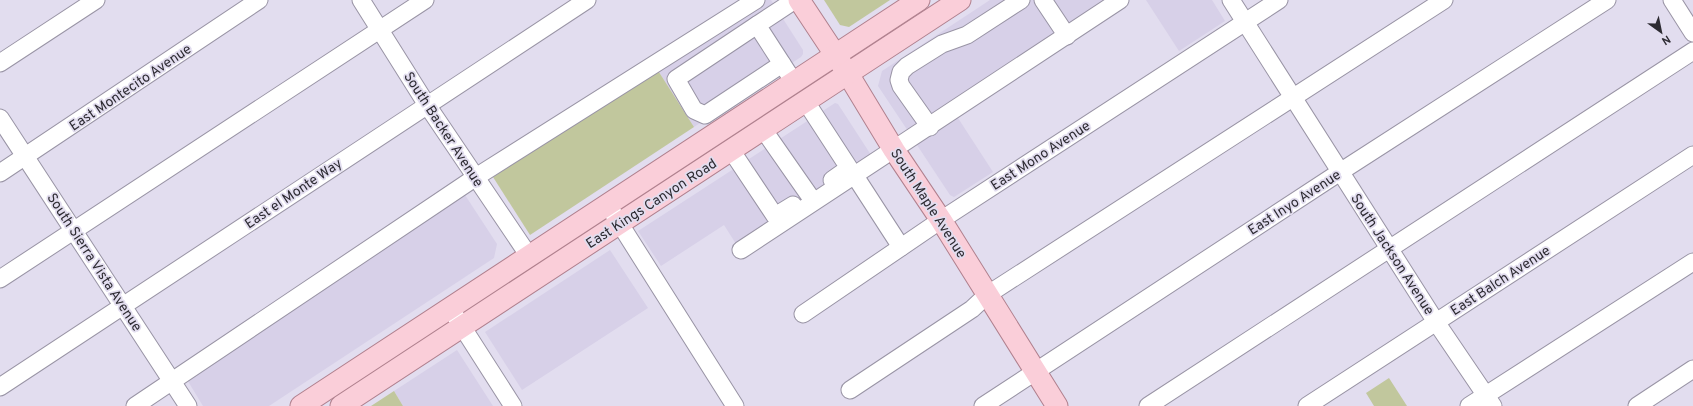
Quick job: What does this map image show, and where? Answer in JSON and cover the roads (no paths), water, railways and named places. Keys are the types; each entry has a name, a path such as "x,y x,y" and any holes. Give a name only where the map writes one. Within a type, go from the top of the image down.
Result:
{"main road":[{"name":"South Maple Avenue","path":"799,0 848,74 894,150 941,220 1057,406"},
{"name":"East Kings Canyon Road","path":"301,406 608,205 788,73 835,54 918,0"},
{"name":"East Kings Canyon Road","path":"341,406 960,0"}],"street":[{"path":"0,63 96,0"},
{"name":"East Montecito Avenue","path":"0,173 259,0"},
{"name":"South Backer Avenue","path":"361,0 427,105 529,256"},
{"path":"0,279 425,0"},
{"name":"East el Monte Way","path":"0,387 587,0"},
{"path":"135,406 476,177 756,0"},
{"path":"757,25 788,73 705,115 694,110 676,79 757,25 795,0"},
{"path":"930,127 901,86 899,80 901,72 906,66 942,44 967,35 1021,0"},
{"path":"1043,0 1067,36"},
{"path":"732,150 776,216 809,195 894,150 1120,0"},
{"name":"South Jackson Avenue","path":"1231,0 1436,322 1489,401"},
{"name":"East Mono Avenue","path":"803,314 941,220 1279,0"},
{"path":"850,390 972,309 988,295 1444,0"},
{"name":"East Inyo Avenue","path":"984,406 1340,172 1607,0"},
{"path":"1672,0 1693,33"},
{"path":"892,44 906,66"},
{"path":"1148,406 1693,51"},
{"path":"806,102 901,247"},
{"name":"South Sierra Vista Avenue","path":"0,118 188,406"},
{"path":"763,129 809,195"},
{"name":"East Balch Avenue","path":"1307,406 1693,155"},
{"path":"741,250 852,172"},
{"path":"608,205 735,406"},
{"path":"1469,406 1489,401 1693,262"},
{"path":"450,308 513,406"},
{"path":"1637,406 1692,373"}]}
